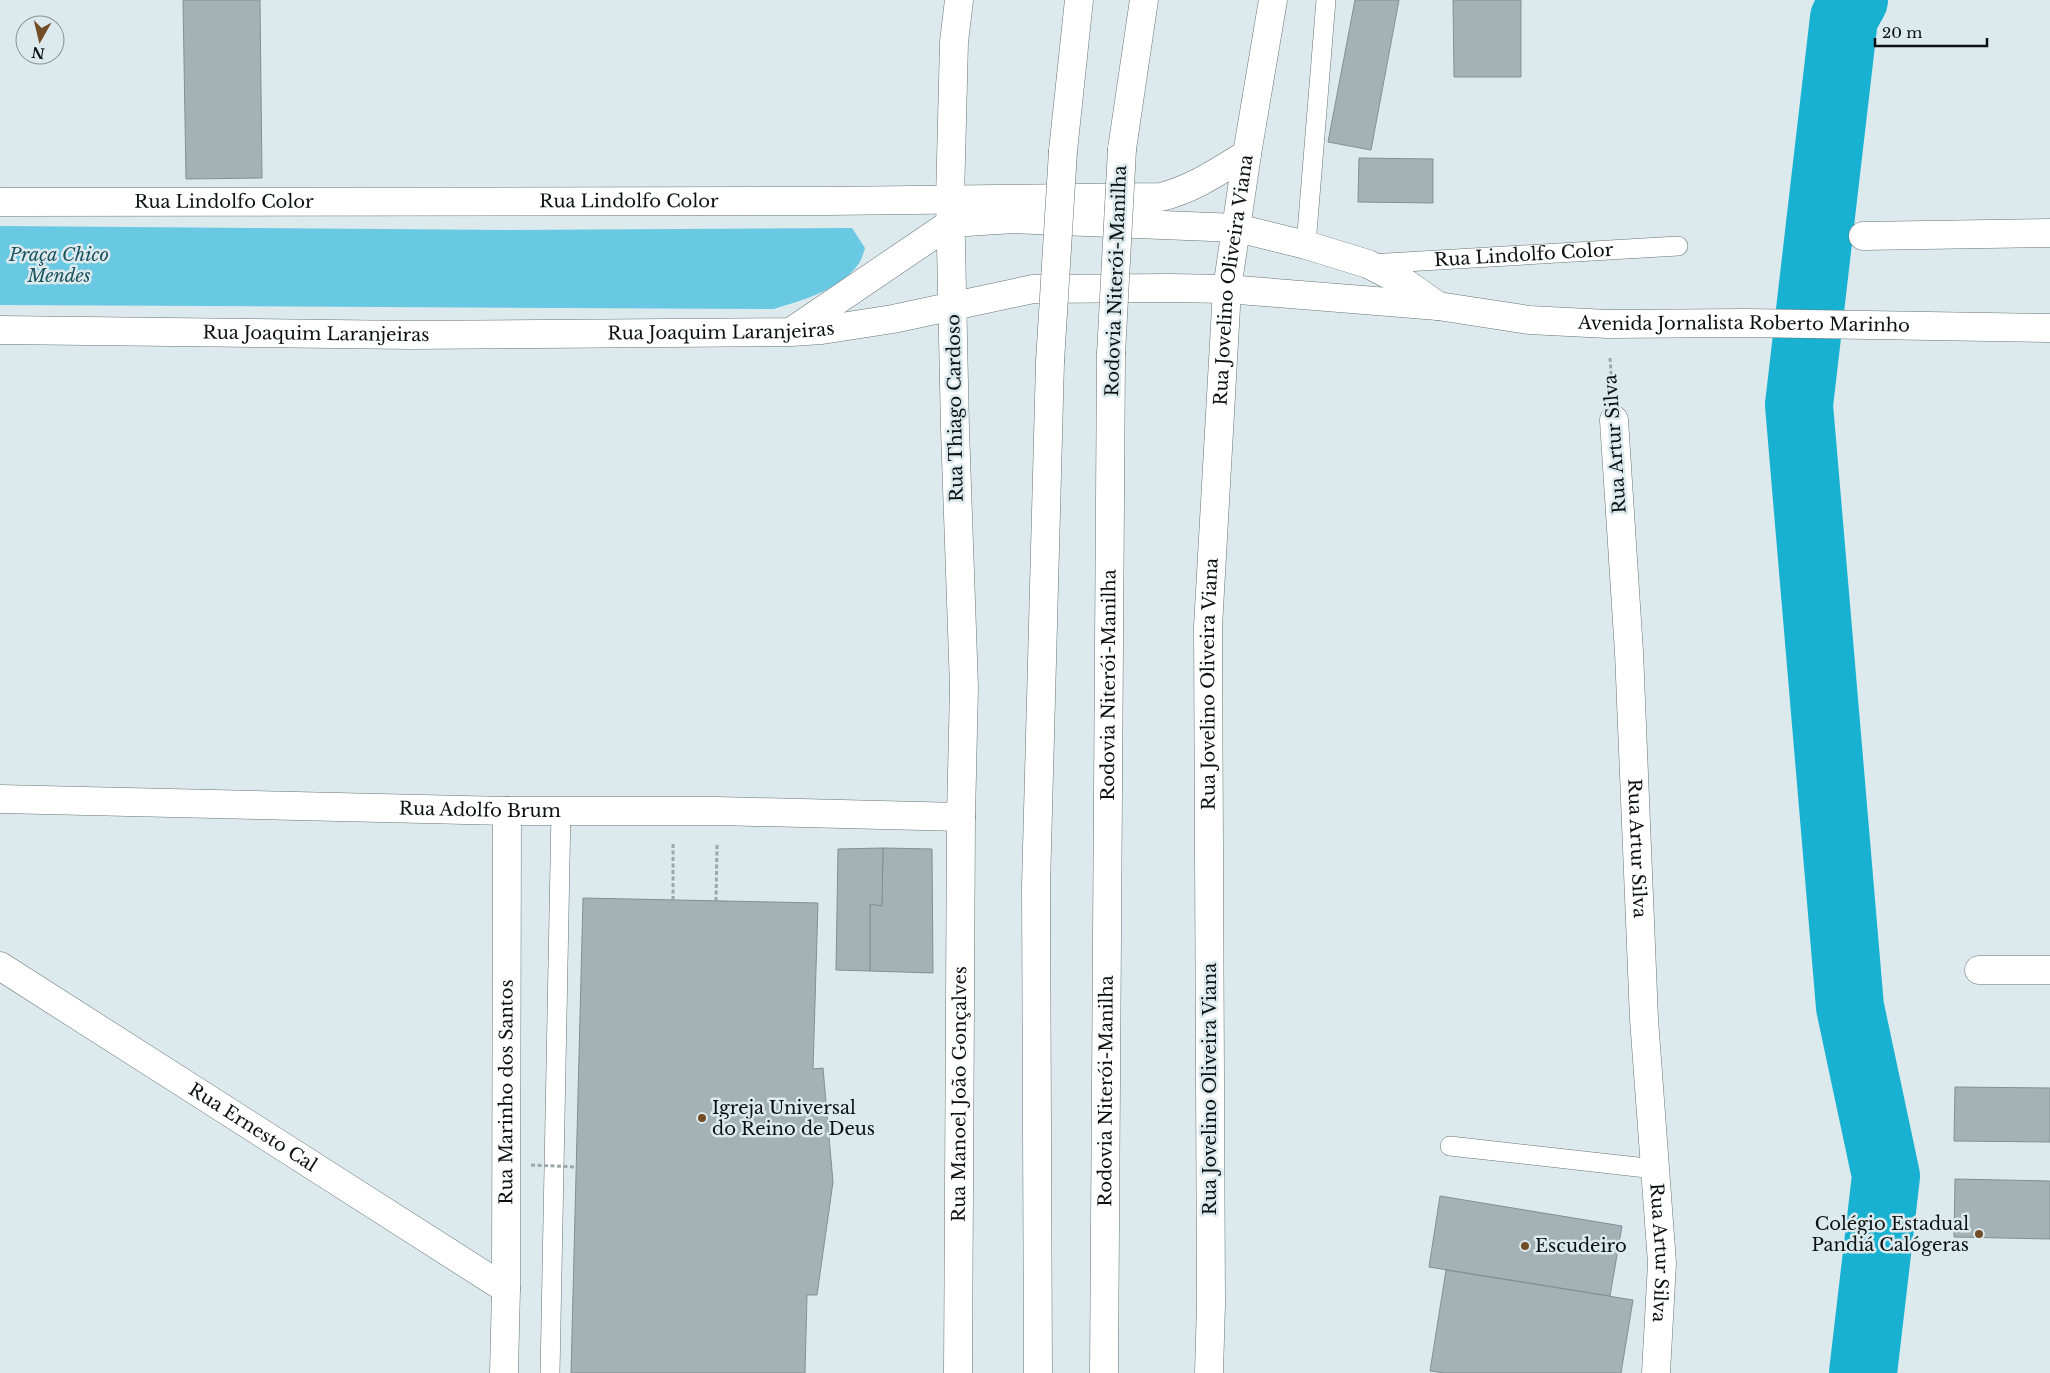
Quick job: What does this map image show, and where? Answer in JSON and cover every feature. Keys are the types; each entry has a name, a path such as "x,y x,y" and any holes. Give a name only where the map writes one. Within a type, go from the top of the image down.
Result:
{"main road":[{"name":"Rua Thiago Cardoso","path":"959,0 954,42 950,211 964,687 961,817"},
{"path":"1038,1373 1036,886 1050,362 1063,151 1079,0"},
{"name":"Rodovia Niterói-Manilha","path":"1104,1373 1111,354 1122,149 1144,0"},
{"name":"Rua Jovelino Oliveira Viana","path":"1209,1373 1211,1294 1208,627 1227,289 1273,0"},
{"name":"Rua Lindolfo Color","path":"791,332 950,211 1161,197 1197,184 1247,154"},
{"name":"Rua Lindolfo Color","path":"0,202 828,201 950,211 1013,219 1237,228 1306,244 1368,264 1407,284 1438,306"},
{"path":"1863,236 2050,233"},
{"name":"Rua Joaquim Laranjeiras","path":"0,330 411,335 791,332 822,330 893,320 1033,289 1227,289 1438,306"},
{"name":"Avenida Jornalista Roberto Marinho","path":"1438,306 1529,320 1608,324 1746,323 2050,328"},
{"name":"Rua Artur Silva","path":"1614,420 1629,652 1644,1019 1662,1263 1656,1373"},
{"name":"Rua Adolfo Brum","path":"0,799 507,811 717,811 961,817"},
{"name":"Rua Marinho dos Santos","path":"504,1373 506,1289 507,811"},
{"name":"Rua Manoel João Gonçalves","path":"958,1373 961,817"},
{"name":"Rua Ernesto Cal","path":"0,966 506,1289"},
{"path":"1979,970 2050,970"}],"lane":[{"path":"1306,244 1326,0"},
{"name":"Rua Lindolfo Color","path":"1368,264 1678,246"},
{"path":"550,1373 562,811"},
{"path":"1450,1146 1655,1169"}],"path":[{"name":"Rua Artur Silva","path":"1608,324 1614,420"},
{"path":"673,859 673,901"},
{"path":"716,901 717,861"},
{"path":"531,1165 576,1167"}],"green space":[{"name":"Praça Chico Mendes","path":"0,226 507,230 852,228 865,248 858,264 840,282 819,294 774,309 0,305"}],"building":[{"path":"183,0 260,0 262,178 186,179"},
{"path":"1355,0 1399,0 1371,150 1328,142"},
{"path":"1453,0 1521,0 1521,77 1454,77"},
{"path":"1359,158 1433,159 1433,203 1358,202"},
{"path":"883,848 932,849 933,973 870,971 870,904 882,906"},
{"path":"883,848 882,906 870,904 870,971 836,970 838,849"},
{"name":"Igreja Universal do Reino de Deus","path":"583,898 818,903 813,1069 823,1068 833,1182 817,1295 807,1295 805,1373 571,1373"},
{"path":"1955,1087 2050,1088 2050,1142 1954,1141"},
{"path":"1955,1179 2050,1181 2050,1239 1954,1237"},
{"name":"Escudeiro","path":"1440,1196 1622,1226 1610,1296 1429,1267"},
{"path":"1446,1270 1633,1300 1621,1373 1444,1373 1430,1371"}],"waterway":[{"path":"1854,0 1844,18 1799,405 1850,1007 1886,1176 1863,1373"}],"place":[{"name":"Igreja Universal do Reino de Deus","path":"702,1118"},
{"name":"Colégio Estadual Pandiá Calógeras","path":"1979,1234"},
{"name":"Escudeiro","path":"1525,1246"}]}
